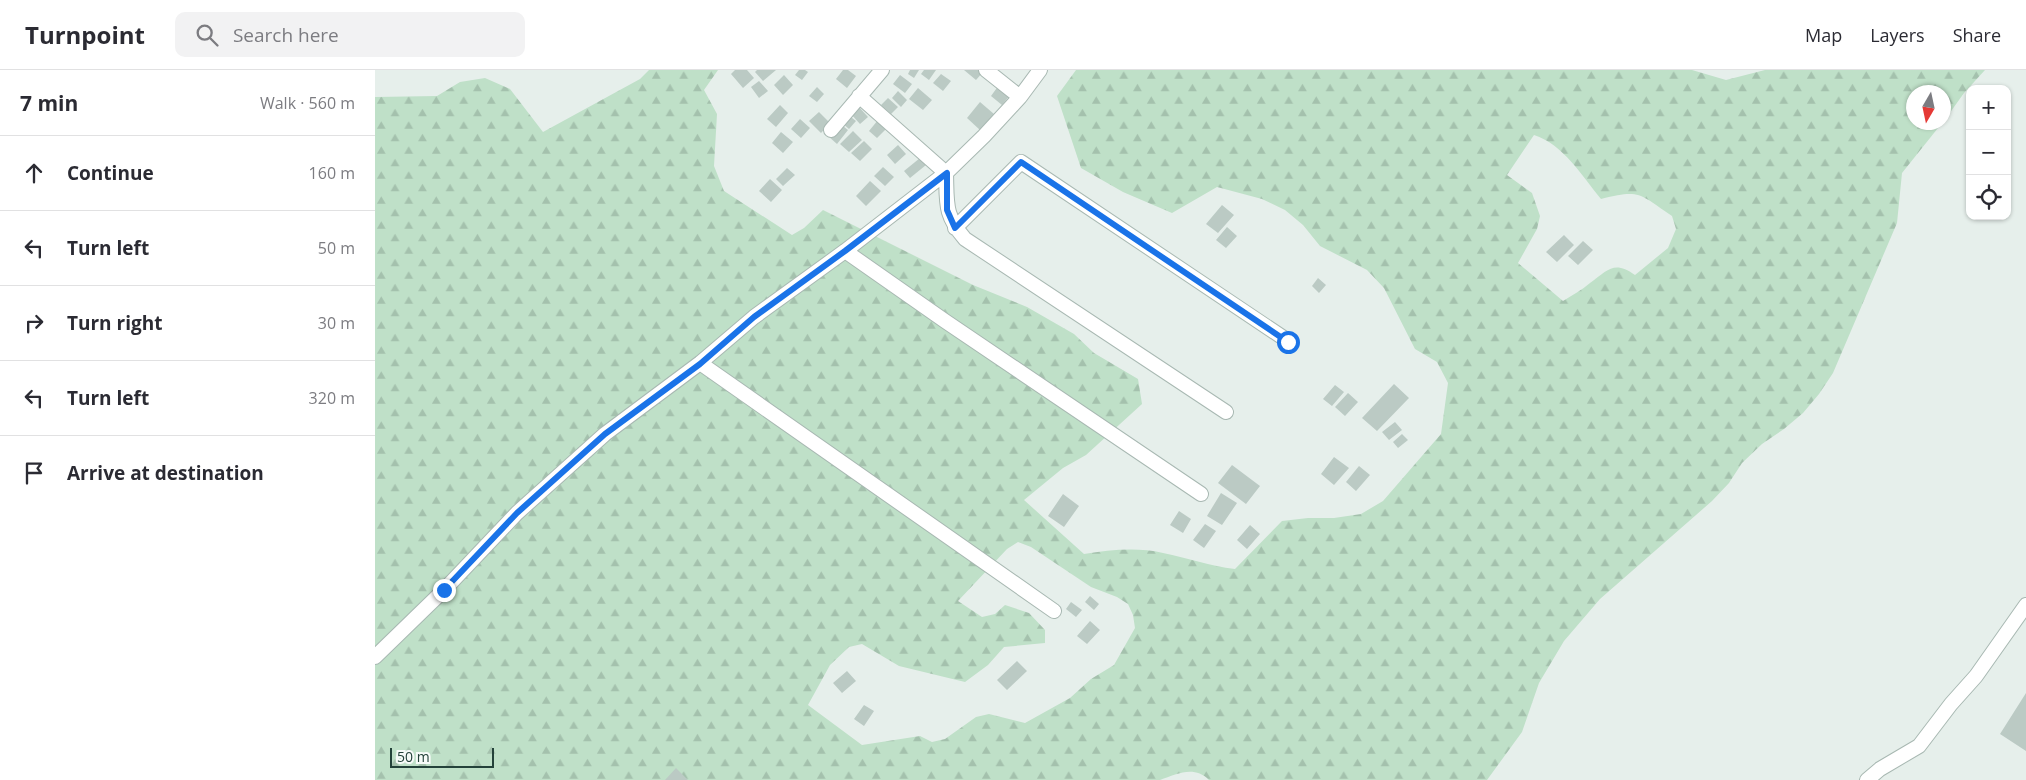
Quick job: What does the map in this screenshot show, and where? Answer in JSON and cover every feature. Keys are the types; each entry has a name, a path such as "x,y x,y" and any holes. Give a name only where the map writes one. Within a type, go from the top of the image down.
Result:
{"street":[{"path":"831,130 882,70"},
{"path":"986,70 1020,97"},
{"path":"375,657 444,590 525,506 605,434 700,364 754,317 845,251 947,173 1020,97 1040,70"},
{"path":"859,96 947,173 947,210 955,228 965,239 1226,412"},
{"path":"955,228 1021,162 1288,342"},
{"path":"845,251 945,322 1201,494"},
{"path":"700,364 1054,611"},
{"path":"1867,780 1880,769 1919,746 1951,704 1976,676 2026,605"}],"green space":[{"path":"649,70 718,70 704,90 717,114 714,166 724,191 792,235 804,228 823,210 973,285 1027,307 1074,334 1094,353 1138,379 1142,404 1086,455 1063,468 1024,500 1084,554 1114,550 1143,550 1235,569 1282,521 1334,518 1361,514 1383,501 1441,434 1448,383 1437,362 1415,349 1384,288 1367,270 1320,246 1303,225 1285,210 1262,199 1217,187 1172,213 1123,192 1081,168 1057,96 1076,70 1692,70 1726,80 1765,70 1985,70 1971,85 1966,85 1966,91 1951,111 1951,85 1906,85 1906,130 1936,130 1902,173 1897,223 1833,373 1803,413 1762,444 1742,463 1729,483 1712,501 1600,599 1564,641 1539,683 1522,732 1487,780 1209,780 1197,773 1185,772 1160,780 375,780 375,97 437,96 460,82 485,78 510,89 543,132 640,79","holes":["1534,135 1544,139 1563,153 1601,199 1632,194 1646,198 1672,216 1676,229 1668,248 1635,275 1622,268 1611,268 1563,301 1518,263 1537,229 1540,216 1532,193 1507,175","1018,542 1031,547 1091,587 1117,597 1128,604 1133,615 1135,628 1114,665 1091,679 1070,698 1025,723 989,714 976,717 945,739 932,742 920,736 862,745 808,705 830,665 849,647 862,644 899,666 965,682 988,665 1004,647 1045,643 1045,630 1029,613 1005,605 995,614 982,617 958,601 1007,549"]}],"building":[{"path":"735,70 747,70 754,78 743,88 731,74"},
{"path":"757,70 776,70 763,81 755,72"},
{"path":"799,70 808,72 802,80 795,75"},
{"path":"843,70 848,70 856,76 847,88 836,79"},
{"path":"910,70 919,70 914,78 908,74"},
{"path":"924,70 936,70 929,80 921,74"},
{"path":"964,70 980,70 983,72 976,80"},
{"path":"941,74 951,81 943,91 933,83"},
{"path":"784,75 793,85 783,95 774,85"},
{"path":"900,75 912,84 905,93 893,84"},
{"path":"759,81 768,91 759,98 751,87"},
{"path":"999,85 1011,94 1002,105 991,96"},
{"path":"817,87 824,94 817,102 809,96"},
{"path":"918,88 932,100 923,110 909,99"},
{"path":"898,91 907,100 901,107 892,98"},
{"path":"888,98 898,107 891,114 881,105"},
{"path":"980,102 994,114 980,130 967,118"},
{"path":"780,105 788,113 776,127 767,119"},
{"path":"859,107 868,117 860,124 851,114"},
{"path":"819,112 830,123 821,133 809,121"},
{"path":"847,114 856,121 849,129 841,122"},
{"path":"800,119 810,128 801,138 791,129"},
{"path":"878,120 887,128 877,138 869,131"},
{"path":"839,123 848,130 837,144 828,136"},
{"path":"853,131 862,140 849,152 840,144"},
{"path":"781,132 793,142 783,153 772,143"},
{"path":"864,141 872,149 860,161 851,153"},
{"path":"898,145 906,154 895,164 887,155"},
{"path":"920,158 926,165 910,178 904,171"},
{"path":"883,167 894,177 885,186 874,176"},
{"path":"787,168 795,175 783,186 776,179"},
{"path":"770,179 782,190 771,202 759,191"},
{"path":"870,181 881,191 866,206 856,196"},
{"path":"1222,205 1234,215 1218,233 1206,224"},
{"path":"1227,227 1237,236 1226,248 1216,240"},
{"path":"1564,235 1574,245 1557,262 1546,252"},
{"path":"1583,241 1593,250 1578,265 1568,256"},
{"path":"1318,278 1326,285 1319,293 1312,286"},
{"path":"1394,384 1409,398 1377,431 1362,418"},
{"path":"1335,385 1344,392 1332,406 1323,399"},
{"path":"1348,393 1358,402 1345,416 1335,407"},
{"path":"1395,422 1402,430 1389,440 1382,432"},
{"path":"1402,434 1408,440 1398,448 1393,442"},
{"path":"1334,457 1349,468 1334,485 1321,474"},
{"path":"1232,465 1260,486 1246,504 1218,483"},
{"path":"1359,466 1370,475 1356,491 1346,482"},
{"path":"1221,493 1237,503 1222,525 1207,516"},
{"path":"1063,494 1079,506 1064,527 1048,516"},
{"path":"1179,511 1191,519 1183,533 1170,525"},
{"path":"1205,524 1216,531 1204,548 1193,540"},
{"path":"1250,525 1260,534 1247,549 1237,540"},
{"path":"1090,596 1099,604 1094,610 1085,602"},
{"path":"1071,602 1082,610 1076,617 1066,609"},
{"path":"1090,621 1100,630 1087,644 1077,636"},
{"path":"1017,661 1027,671 1007,690 997,680"},
{"path":"847,671 856,681 842,693 833,683"},
{"path":"2026,693 2026,751 2000,734"},
{"path":"864,705 874,711 864,726 854,719"},
{"path":"676,768 688,780 665,780"}],"route":[{"path":"444,590 517,513 605,434 700,364 754,317 845,251 947,173 947,210 955,228 1021,162 1288,342"}]}
